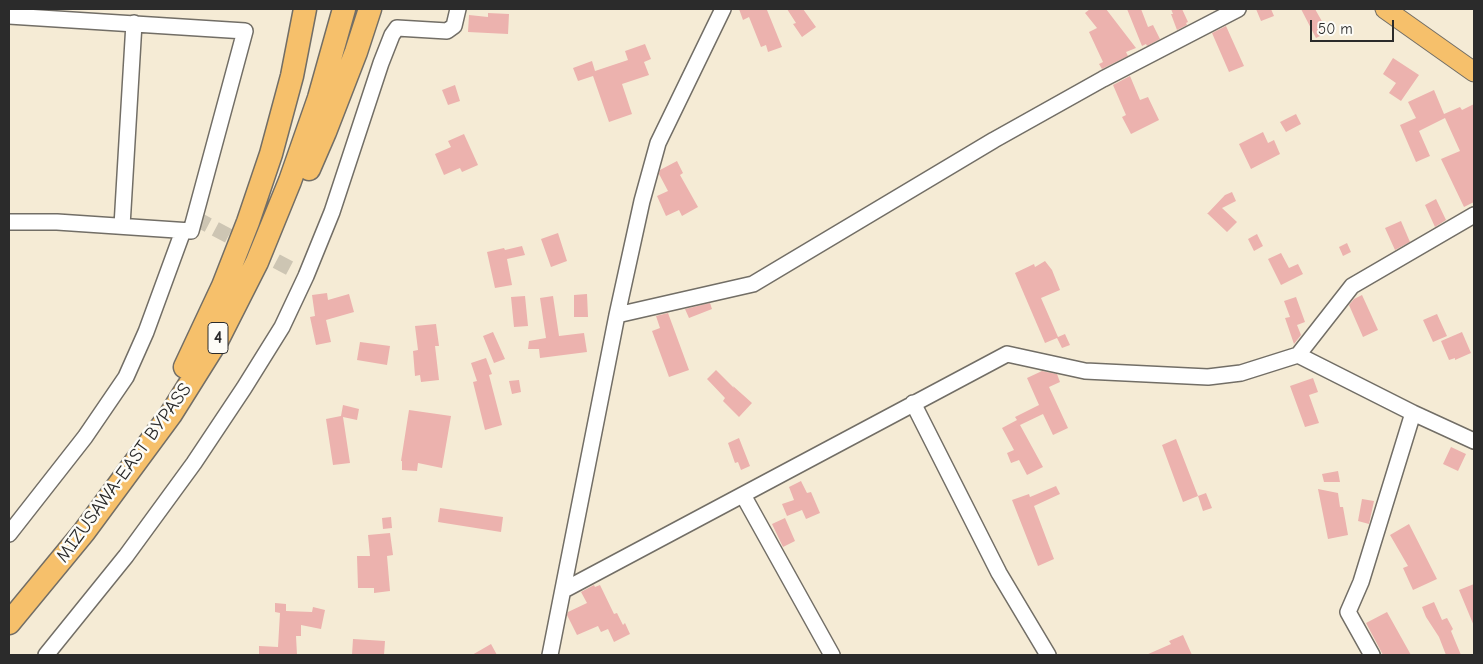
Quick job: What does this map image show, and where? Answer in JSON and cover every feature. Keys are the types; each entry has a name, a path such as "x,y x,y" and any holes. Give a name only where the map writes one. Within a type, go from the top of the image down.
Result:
{"highway":[{"path":"127,473 190,359 223,286 248,222 271,154 292,76 305,9"},
{"name":"MIZUSAWA-EAST BYPASS","path":"9,622 84,532 171,414 218,339 257,262 290,181 320,98 344,9"},
{"path":"171,414 196,383 226,336 262,270 325,132 356,52 370,9"}],"main road":[{"path":"1385,9 1474,72"}],"street":[{"path":"46,655 126,556 194,463 282,327 300,273 332,212 392,35 397,28 447,31 454,26 458,9"},
{"path":"550,655 617,315 642,201 658,143 723,9"},
{"path":"617,315 753,284 994,140 1102,79 1238,9"},
{"path":"9,16 87,15 134,23 245,31 191,231 57,222 9,222"},
{"path":"122,226 134,23"},
{"path":"564,590 1007,354 1085,371 1208,376 1241,373 1298,356 1352,286 1474,215"},
{"path":"9,534 85,437 126,377 146,332 183,231"},
{"path":"1298,356 1474,441"},
{"path":"913,404 1000,573 1048,655"},
{"path":"1372,655 1348,612 1362,582 1413,413"},
{"path":"743,495 832,655"}],"building":[{"path":"739,9 769,9 767,10 782,47 768,52 766,45 761,47 749,17 743,20"},
{"path":"787,9 803,9 816,27 802,37 793,24 796,23"},
{"path":"1090,9 1106,9 1136,48 1126,52 1128,56 1102,69 1099,64 1103,62 1089,32 1097,28 1085,13"},
{"path":"1127,9 1141,9 1148,27 1153,25 1160,39 1147,46 1146,44 1142,46"},
{"path":"1171,9 1182,9 1188,22 1186,23 1187,25 1177,30"},
{"path":"1256,9 1271,9 1274,16 1261,21"},
{"path":"1301,9 1315,9 1328,32 1316,38"},
{"path":"488,13 509,14 508,34 468,32 469,15 488,17"},
{"path":"1226,26 1244,66 1229,72 1212,33"},
{"path":"645,44 651,59 644,62 649,75 622,84 632,114 609,122 593,76 578,81 573,68 592,61 595,71 628,60 625,51"},
{"path":"1393,58 1419,75 1401,101 1389,93 1396,83 1383,74"},
{"path":"1130,76 1140,100 1148,97 1159,120 1131,134 1122,117 1126,115 1113,85"},
{"path":"455,85 460,101 448,105 442,90"},
{"path":"1434,90 1444,114 1460,107 1462,110 1474,104 1474,202 1464,207 1441,159 1460,151 1445,118 1419,131 1430,156 1416,162 1400,125 1416,118 1408,102"},
{"path":"1296,114 1301,124 1286,132 1280,122"},
{"path":"1263,132 1268,143 1274,140 1280,154 1251,169 1239,144"},
{"path":"464,134 478,165 462,172 460,168 444,175 435,154 451,147 448,141"},
{"path":"677,161 683,173 680,175 698,207 682,216 679,210 666,216 657,196 668,191 659,174 660,170"},
{"path":"1232,192 1236,201 1222,208 1237,222 1227,232 1207,214 1225,195"},
{"path":"1436,199 1446,220 1435,227 1425,205"},
{"path":"1401,221 1410,242 1395,250 1385,228"},
{"path":"558,233 567,261 551,267 541,239"},
{"path":"1257,234 1263,246 1254,251 1248,239"},
{"path":"1347,243 1351,252 1343,256 1339,247"},
{"path":"522,246 525,255 507,259 512,285 495,288 487,252"},
{"path":"1281,253 1289,268 1298,264 1303,274 1281,285 1268,259"},
{"path":"1045,261 1052,270 1060,290 1041,298 1058,337 1065,334 1070,345 1062,348 1057,338 1045,343 1015,273 1034,264 1035,267"},
{"path":"327,293 328,300 349,294 354,312 326,320 331,342 316,345 310,317 315,316 312,295"},
{"path":"587,294 588,317 574,317 574,295"},
{"path":"1362,295 1378,330 1363,337 1349,305 1354,299"},
{"path":"525,296 528,326 514,327 511,297"},
{"path":"553,296 559,336 584,333 587,352 540,358 539,349 528,349 529,341 546,338 540,298"},
{"path":"1296,297 1305,322 1297,325 1301,335 1294,344 1285,318 1290,317 1284,301"},
{"path":"710,303 712,309 689,318 685,309"},
{"path":"668,313 689,370 669,377 652,331 660,328 656,316"},
{"path":"1437,314 1447,336 1433,342 1423,320"},
{"path":"436,324 439,346 435,346 439,380 421,382 420,375 415,376 413,351 418,350 415,326"},
{"path":"493,332 505,359 494,363 483,336"},
{"path":"1462,332 1471,353 1455,360 1455,358 1449,360 1441,341"},
{"path":"360,342 390,346 387,365 357,360"},
{"path":"486,358 492,374 489,375 502,425 485,430 473,382 477,381 471,363"},
{"path":"716,370 752,403 739,417 723,401 725,398 707,379"},
{"path":"1042,371 1057,374 1060,382 1049,387 1068,428 1053,435 1043,414 1020,425 1043,467 1027,475 1019,460 1011,463 1007,453 1014,450 1002,428 1017,420 1015,417 1039,405 1027,378"},
{"path":"1313,378 1318,392 1309,395 1319,423 1305,427 1290,386"},
{"path":"519,380 521,392 512,394 509,381"},
{"path":"343,405 359,409 357,420 343,417 350,463 333,465 326,419 341,416"},
{"path":"409,410 451,416 442,468 418,463 417,471 402,470 401,461"},
{"path":"739,438 750,466 741,470 738,462 735,463 728,443"},
{"path":"1176,439 1198,496 1183,502 1162,445"},
{"path":"1451,447 1466,454 1458,471 1443,464"},
{"path":"1338,471 1340,482 1324,482 1322,474"},
{"path":"801,481 807,493 811,492 820,513 806,519 802,510 787,516 782,504 794,500 789,487"},
{"path":"1056,486 1060,494 1034,506 1054,559 1038,566 1012,500 1029,494 1030,497"},
{"path":"1318,489 1338,493 1340,507 1343,507 1348,535 1328,539"},
{"path":"1206,493 1212,508 1203,511 1198,496"},
{"path":"1362,499 1374,501 1369,524 1358,521"},
{"path":"440,508 503,517 501,532 438,522"},
{"path":"391,517 392,528 383,529 382,518"},
{"path":"785,518 795,541 783,547 772,524"},
{"path":"1409,524 1437,579 1413,590 1403,568 1408,566 1390,535"},
{"path":"390,533 393,555 387,556 390,591 374,593 374,588 358,588 357,556 370,556 368,535"},
{"path":"1474,584 1474,626 1459,590"},
{"path":"594,585 595,587 600,585 614,614 617,613 623,625 625,623 630,634 614,642 608,629 601,632 598,626 577,635 567,615 568,612 587,603 581,592"},
{"path":"1434,602 1442,620 1447,618 1453,629 1451,631 1461,655 1446,655 1439,637 1426,617 1422,607"},
{"path":"275,603 286,604 286,611 312,612 313,607 325,610 321,629 301,625 301,636 296,636 297,655 259,655 259,646 278,647 280,613 275,612"},
{"path":"1387,612 1411,655 1383,655 1366,623"},
{"path":"1183,635 1192,655 1146,655 1171,644 1169,641"},
{"path":"353,639 385,641 384,655 352,655"},
{"path":"491,644 497,655 472,655"}],"tunnel":[{"path":"195,218 293,270"}]}
